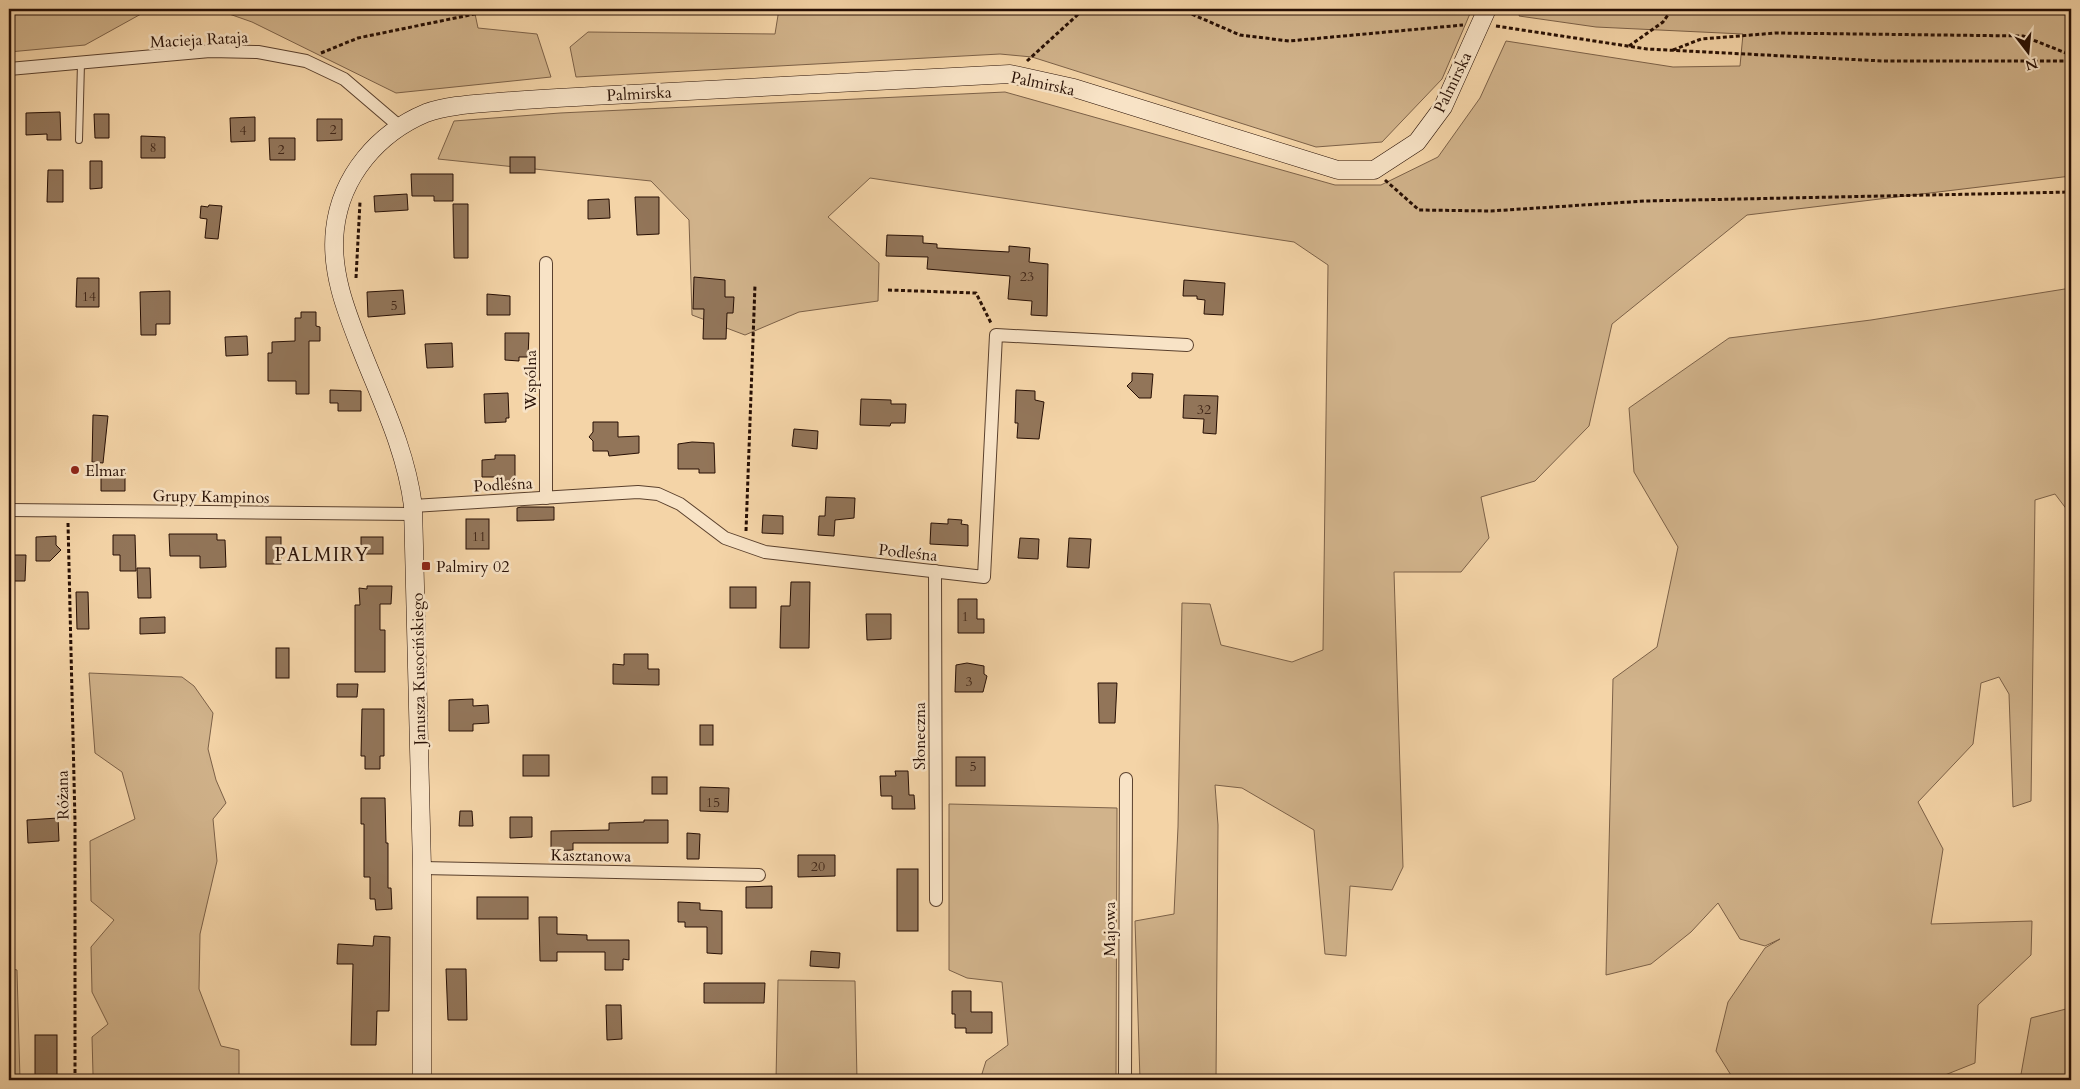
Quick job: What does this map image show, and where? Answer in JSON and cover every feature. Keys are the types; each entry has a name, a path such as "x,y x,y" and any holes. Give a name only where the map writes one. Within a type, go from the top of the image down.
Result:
{"street":[{"name":"Palmirska","path":"468,105 561,97 1010,74 1074,88 1338,170 1374,170 1417,142 1443,107 1483,16"},
{"name":"Macieja Rataja","path":"9,70 210,51 258,52 306,61 344,79 399,126"},
{"name":"Janusza Kusocińskiego","path":"422,1080 422,868 413,510 410,479 402,452 349,320 336,278 335,229 345,187 366,155 399,126 429,112 468,105"},
{"name":"Wspólna","path":"546,263 546,498"},
{"name":"Podleśna","path":"413,510 546,498 638,492 658,494 680,504 726,538 742,546 765,552 984,577 996,335"},
{"path":"996,335 1187,345"},
{"name":"Grupy Kampinos","path":"9,510 413,510"},
{"name":"Słoneczna","path":"935,571 936,900"},
{"name":"Majowa","path":"1125,1080 1126,779"},
{"name":"Kasztanowa","path":"422,868 759,875"}],"lane":[{"path":"79,140 82,63"}],"path":[{"path":"306,61 329,48 358,38 397,28 463,18 499,9"},
{"path":"1010,74 1084,9"},
{"path":"1180,9 1240,35 1289,41 1393,33 1483,16 1628,46 1670,50 1884,61 2071,61"},
{"path":"1628,46 1663,22 1672,9"},
{"path":"1670,50 1700,39 1776,33 2023,36 2071,55"},
{"path":"1374,170 1419,210 1491,211 1645,201 2071,192"},
{"path":"742,546 747,526 755,285"},
{"path":"888,290 976,293 996,335"},
{"name":"Różana","path":"68,510 75,822 75,1080"}],"shaded area":[{"path":"9,9 150,9 85,45 9,52"},
{"path":"215,9 474,9 478,28 537,34 551,77 396,93 252,22"},
{"path":"779,9 1472,9 1442,79 1382,142 1316,147 1032,57 1000,54 576,77 570,47 588,32 775,34"},
{"path":"1521,9 2071,9 2071,176 1747,215 1612,324 1589,426 1535,481 1481,497 1489,538 1461,572 1394,572 1403,867 1392,890 1350,886 1346,956 1325,954 1314,830 1242,788 1215,785 1218,825 1216,1080 1140,1080 1135,921 1174,914 1178,827 1182,603 1210,604 1221,645 1292,662 1323,650 1328,265 1294,242 870,178 828,217 879,263 878,301 799,312 745,335 692,315 689,220 651,181 438,159 454,121 560,113 1005,92 1335,185 1381,185 1438,157 1480,98 1506,41 1673,67 1740,66 1743,34 1596,27 1519,16"},
{"path":"2071,288 2071,515 2055,494 2035,500 2031,801 2013,807 2009,694 1999,677 1981,683 1973,744 1918,802 1943,849 1931,924 2032,921 2031,955 1978,1005 1975,1063 1945,1075 1944,1080 1734,1080 1716,1051 1728,1002 1765,948 1780,939 1765,946 1740,939 1718,903 1691,932 1651,964 1606,975 1613,679 1657,647 1678,547 1634,472 1629,408 1729,338 1871,320"},
{"path":"2071,515 2071,794 2066,766"},
{"path":"89,673 182,677 194,686 213,713 208,749 216,780 226,803 213,819 217,861 200,934 199,989 221,1046 239,1050 239,1080 95,1080 93,1074 92,1037 108,1024 92,992 91,947 114,920 91,901 90,841 135,819 122,772 95,753"},
{"path":"949,804 1117,808 1116,1080 980,1080 986,1061 1008,1045 1002,982 967,978 949,970"},
{"path":"2071,900 2071,1080 2020,1080 2031,1018 2066,1009"},
{"path":"9,968 17,970 20,1080 9,1080"},
{"path":"778,980 855,981 857,1080 776,1080"}],"building":[{"path":"60,112 61,140 47,140 47,134 26,135 26,113"},
{"path":"94,114 109,114 109,138 95,138"},
{"path":"255,117 255,141 231,142 230,118"},
{"path":"317,119 342,119 342,140 317,141"},
{"path":"141,136 165,137 165,158 141,158"},
{"path":"269,138 295,138 295,160 270,160"},
{"path":"510,157 535,157 535,173 510,173"},
{"path":"90,161 102,161 102,188 90,189"},
{"path":"48,170 63,170 63,202 47,202"},
{"path":"411,174 453,174 453,201 434,201 434,196 412,196"},
{"path":"407,194 408,210 375,212 374,196"},
{"path":"635,197 659,197 659,234 637,235"},
{"path":"609,199 610,218 588,219 588,200"},
{"path":"453,204 468,204 468,258 454,258"},
{"path":"209,205 222,206 218,239 205,238 207,219 200,218 201,206 208,207"},
{"path":"887,235 923,236 923,243 937,244 937,248 1009,252 1009,246 1030,248 1029,262 1048,264 1047,316 1031,315 1032,301 1008,299 1010,276 927,269 928,257 886,256"},
{"path":"694,277 725,280 725,297 734,297 733,313 727,313 726,339 703,339 704,309 693,309"},
{"path":"77,278 99,278 99,307 76,307"},
{"path":"1184,280 1225,283 1223,315 1204,314 1205,300 1197,299 1197,296 1183,296"},
{"path":"403,290 405,314 368,317 367,292"},
{"path":"170,291 170,324 156,324 156,335 141,335 140,292"},
{"path":"487,294 510,296 510,315 487,315"},
{"path":"301,312 316,312 316,326 320,327 320,341 309,341 309,394 296,394 296,381 268,381 268,353 272,353 272,342 295,341 295,318 301,318"},
{"path":"505,333 529,333 528,357 519,357 519,361 505,360"},
{"path":"247,336 248,355 226,356 225,337"},
{"path":"452,343 453,367 427,368 425,344"},
{"path":"1132,373 1153,374 1151,398 1139,398 1127,386 1132,381"},
{"path":"330,390 361,391 361,411 338,411 338,403 330,403"},
{"path":"1016,390 1035,391 1035,400 1044,402 1039,439 1017,438 1018,423 1015,423"},
{"path":"508,393 509,418 506,418 506,422 485,423 484,394"},
{"path":"1184,395 1218,396 1216,434 1203,433 1204,419 1183,418"},
{"path":"861,399 891,400 891,404 906,404 905,423 891,423 890,426 860,425"},
{"path":"93,415 108,416 103,463 92,462"},
{"path":"593,422 618,422 618,437 639,436 639,453 609,456 608,451 593,451 593,441 589,437 593,432"},
{"path":"794,429 818,431 817,449 792,446"},
{"path":"692,442 714,443 715,473 699,473 699,469 678,469 678,444"},
{"path":"495,455 515,455 515,481 496,481 495,477 482,477 482,460 495,459"},
{"path":"101,471 125,472 125,491 101,491"},
{"path":"826,497 855,498 854,518 835,520 834,536 818,535 819,516 825,516"},
{"path":"554,507 554,520 517,521 517,508"},
{"path":"763,515 783,516 783,534 762,533"},
{"path":"466,519 489,519 489,549 466,549"},
{"path":"948,519 962,520 961,524 968,525 968,546 930,544 931,523 948,524"},
{"path":"169,534 217,534 217,540 225,540 226,567 200,568 200,556 170,556"},
{"path":"113,535 135,535 136,571 120,571 120,555 113,555"},
{"path":"56,536 56,545 61,550 50,561 36,561 36,537"},
{"path":"266,537 281,537 281,564 266,564"},
{"path":"361,537 383,537 383,554 361,554"},
{"path":"1020,538 1039,539 1038,559 1018,558"},
{"path":"1069,538 1091,539 1089,568 1067,567"},
{"path":"10,555 26,555 25,581 10,581"},
{"path":"137,568 150,568 151,598 138,598"},
{"path":"791,582 810,582 809,648 780,648 781,606 790,606"},
{"path":"367,586 392,586 391,604 380,604 380,630 385,630 385,672 355,672 355,605 360,605 359,588 367,589"},
{"path":"730,587 756,587 756,608 730,608"},
{"path":"76,592 88,592 89,629 77,629"},
{"path":"958,599 977,599 977,619 984,619 984,633 958,633"},
{"path":"866,614 891,614 891,639 867,640"},
{"path":"165,617 165,633 140,634 140,618"},
{"path":"276,648 289,648 289,678 276,678"},
{"path":"624,654 648,654 648,669 659,669 659,685 613,684 613,664 624,665"},
{"path":"967,663 984,666 984,674 987,676 983,692 955,692 956,665"},
{"path":"1098,683 1117,683 1115,723 1099,723"},
{"path":"337,684 358,684 357,697 337,697"},
{"path":"473,699 473,706 488,705 489,723 473,724 473,731 449,731 449,700"},
{"path":"362,709 384,709 384,756 380,756 380,769 365,769 365,756 361,756"},
{"path":"700,725 713,725 713,745 700,745"},
{"path":"523,755 549,755 549,776 523,776"},
{"path":"956,757 985,757 985,786 956,786"},
{"path":"895,771 908,771 909,795 914,795 915,809 892,809 892,796 881,796 880,776 896,776"},
{"path":"652,777 667,777 667,794 652,794"},
{"path":"700,787 729,788 728,812 700,811"},
{"path":"361,798 385,798 388,888 391,888 392,909 376,910 375,899 370,899 370,877 364,877 364,824 361,824"},
{"path":"460,811 472,811 473,826 459,826"},
{"path":"510,817 532,817 532,837 510,838"},
{"path":"58,818 59,841 28,843 27,820"},
{"path":"644,820 668,820 668,843 573,843 573,850 551,851 551,831 609,830 609,823 644,822"},
{"path":"687,833 700,834 699,859 687,859"},
{"path":"798,855 835,855 835,876 798,877"},
{"path":"897,869 918,869 918,931 897,931"},
{"path":"772,886 772,908 746,908 746,887"},
{"path":"477,897 528,897 528,919 477,919"},
{"path":"678,902 700,903 700,910 722,911 722,954 707,953 707,927 685,927 685,922 678,922"},
{"path":"539,917 557,917 557,934 587,935 587,940 629,940 629,960 623,959 623,970 605,970 605,952 557,952 557,961 540,961"},
{"path":"374,936 390,937 389,1011 377,1011 376,1045 351,1045 353,964 337,964 338,944 373,946"},
{"path":"811,951 840,953 839,968 810,966"},
{"path":"446,969 466,969 467,1020 448,1020"},
{"path":"704,983 765,983 764,1003 704,1003"},
{"path":"952,991 971,991 971,1012 992,1012 992,1033 966,1033 966,1028 955,1028 955,1014 952,1014"},
{"path":"606,1005 621,1005 622,1039 607,1040"},
{"path":"35,1035 57,1035 57,1077 35,1077"}],"place":[{"name":"Elmar","path":"75,470"},
{"name":"Palmiry 02","path":"426,566"}],"district":[{"name":"PALMIRY","path":"322,554"}]}
